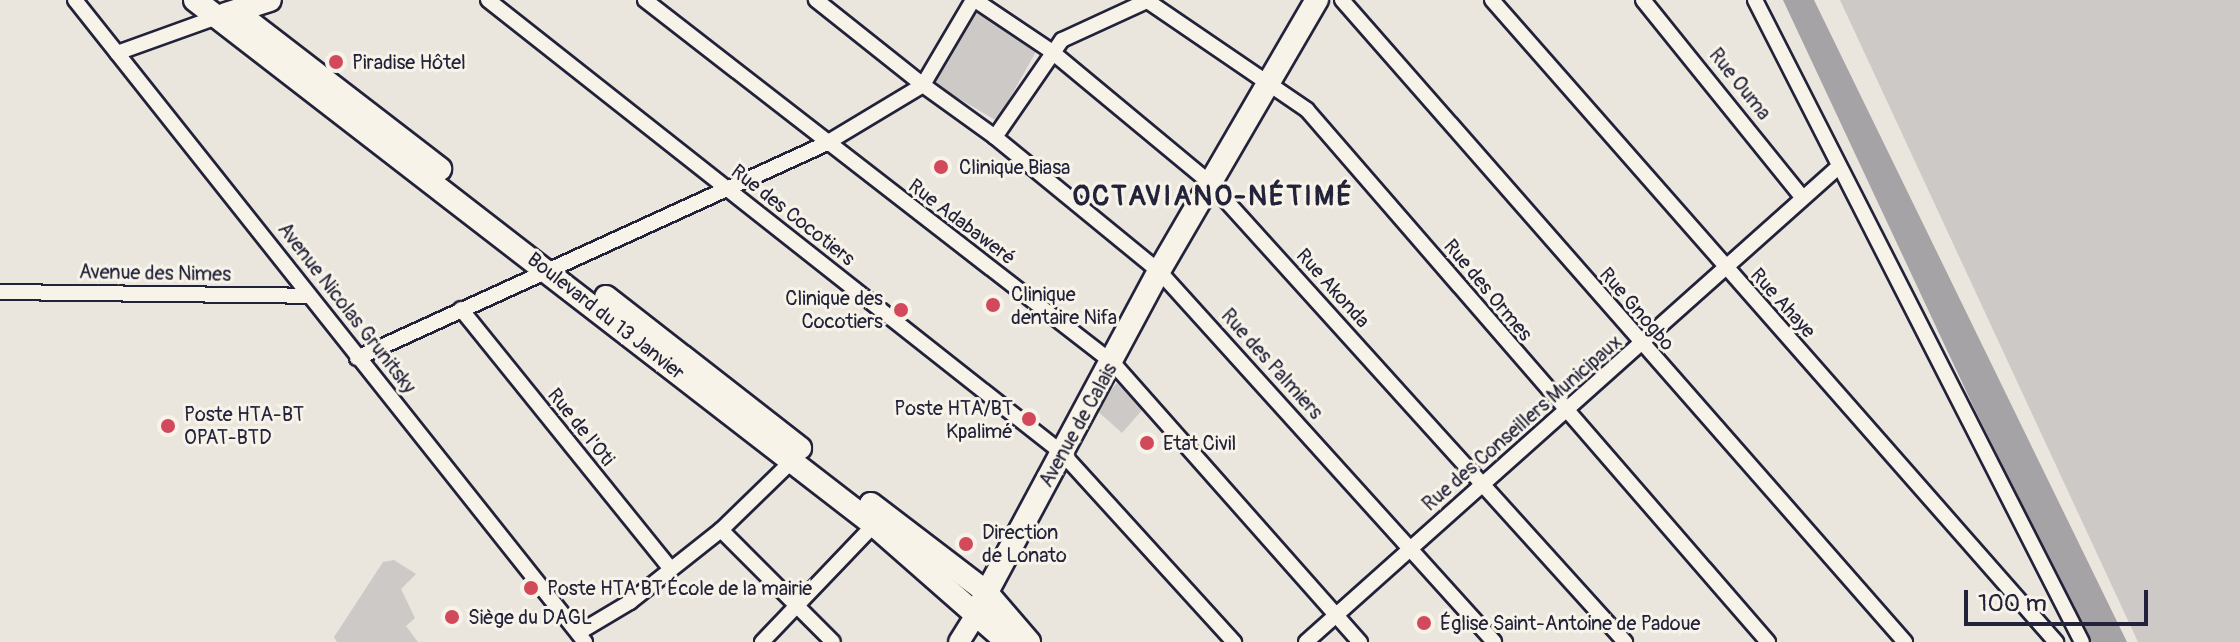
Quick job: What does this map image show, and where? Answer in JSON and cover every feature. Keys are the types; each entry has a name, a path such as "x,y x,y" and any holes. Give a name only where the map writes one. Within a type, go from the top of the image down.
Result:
{"highway":[{"name":"Boulevard du 13 Janvier","path":"195,0 224,9 982,601 1029,642"},
{"name":"Avenue de Calais","path":"982,601 1113,363 1159,271 1317,0"},
{"path":"224,9 267,1"},
{"name":"Boulevard du 13 Janvier","path":"551,265 874,525 982,601 1007,642"}],"main road":[{"name":"Avenue de Calais","path":"959,642 982,601"}],"street":[{"name":"Avenue Nicolas Grunitsky","path":"75,0 582,638"},
{"name":"Rue des Cocotiers","path":"488,0 1062,453 1234,642"},
{"name":"Rue Adabaweré","path":"645,0 825,144 1113,363 1360,642"},
{"name":"Rue des Palmiers","path":"816,0 923,85 995,137 1159,271 1494,642"},
{"path":"357,358 551,265 825,144 923,85 974,0"},
{"name":"Rue Akonda","path":"974,0 1051,51 1210,183 1625,642"},
{"path":"995,137 1051,51 1147,0"},
{"name":"Rue des Ormes","path":"1147,0 1307,110 1565,412 1768,642"},
{"name":"Rue Gnogbo","path":"1342,0 1905,642"},
{"name":"Rue Ahaye","path":"1492,0 1726,270 2053,635"},
{"name":"Rue Ouma","path":"1643,0 1802,197"},
{"path":"1755,0 1836,169 1989,456 2082,642"},
{"path":"117,53 224,9"},
{"name":"Rue des Conseillers Municipaux","path":"1306,642 1836,169"},
{"name":"Avenue des Nimes","path":"0,292 309,296"},
{"name":"Rue de l'Oti","path":"461,309 671,569"},
{"path":"582,638 721,530 792,461"},
{"path":"762,642 874,525"},
{"path":"721,530 833,642"}],"shaded area":[{"path":"1783,0 1814,0 2127,642 2091,642 1975,410"},
{"path":"1840,0 2240,0 2240,642 2138,642"},
{"path":"970,9 1038,48 997,121 929,81"},
{"path":"1117,383 1144,408 1122,433 1094,408"},
{"path":"394,560 416,574 401,589 415,618 406,626 418,642 337,642 334,637 383,562"}],"place":[{"name":"Piradise Hôtel","path":"336,62"},
{"name":"Clinique Biasa","path":"941,167"},
{"name":"Clinique dentaire Nifa","path":"993,305"},
{"name":"Clinique des Cocotiers","path":"901,310"},
{"name":"Poste HTA/BT Kpalimé","path":"1029,419"},
{"name":"Poste HTA-BT OPAT-BTD","path":"168,426"},
{"name":"Etat Civil","path":"1147,443"},
{"name":"Direction de Lonato","path":"966,544"},
{"name":"Poste HTA BT École de la mairie","path":"531,588"},
{"name":"Siège du DAGL","path":"452,617"},
{"name":"Église Saint-Antoine de Padoue","path":"1424,623"}],"district":[{"name":"OCTAVIANO-NÉTIMÉ","path":"1213,197"}]}
